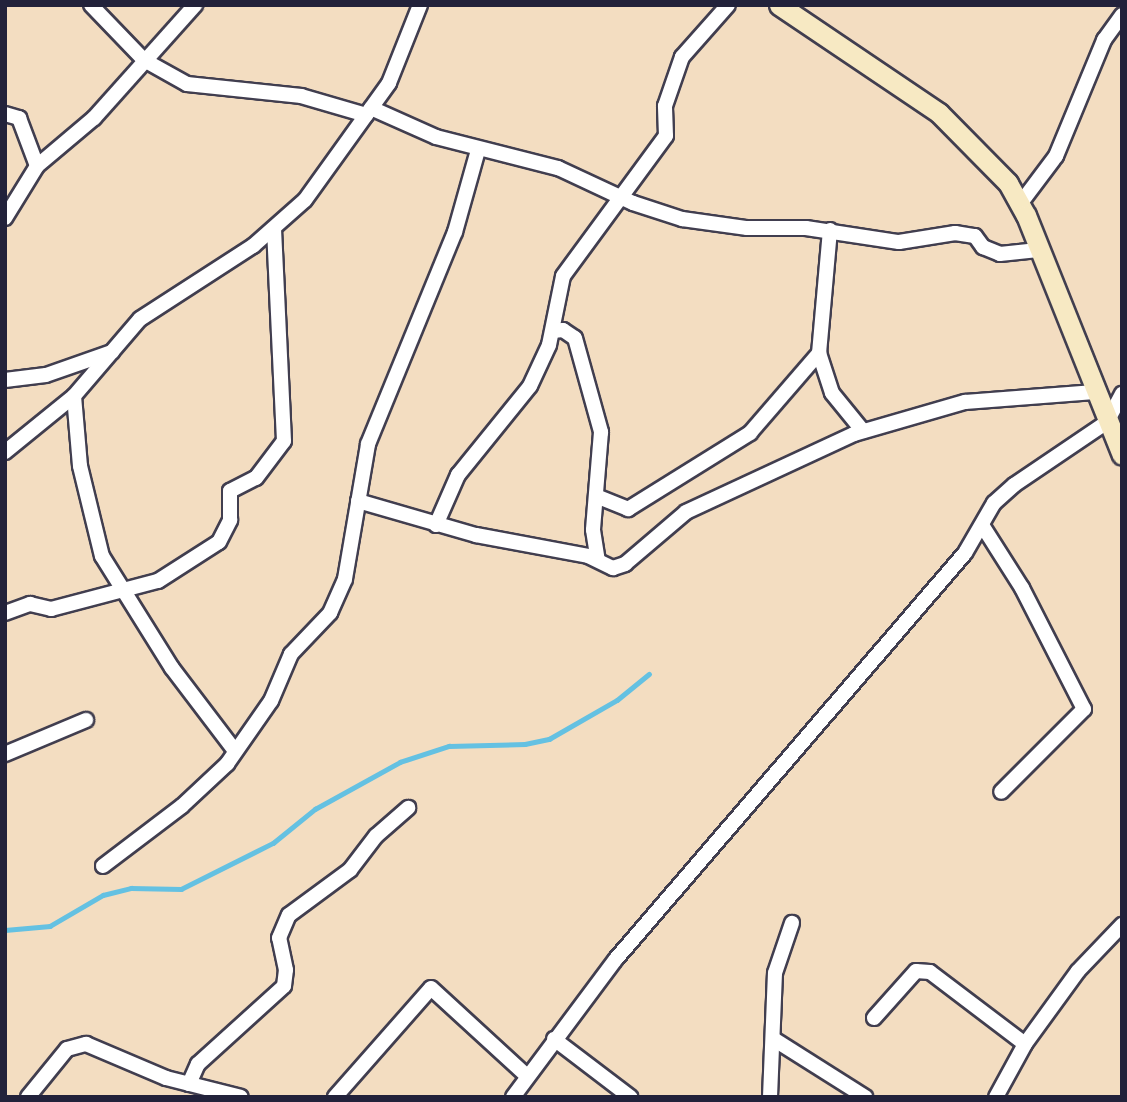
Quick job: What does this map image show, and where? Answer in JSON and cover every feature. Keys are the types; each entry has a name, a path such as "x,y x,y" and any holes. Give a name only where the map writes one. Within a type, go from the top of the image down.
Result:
{"street":[{"path":"91,5 144,60 187,84 301,96 369,111 436,137 558,168 619,197 682,219 747,228 830,230 898,242 955,233 975,236 983,247 1000,254 1038,250"},
{"path":"5,218 37,166 94,118 195,5"},
{"path":"5,452 74,396 140,319 274,229 328,173 395,71 420,5"},
{"path":"436,524 458,475 530,386 553,331 563,276 666,136 665,106 682,57 727,5"},
{"path":"793,9 939,113 991,162 1020,204 1122,455"},
{"path":"1020,204 1056,156 1086,91 1104,40 1122,15"},
{"path":"5,114 19,118 37,166"},
{"path":"103,866 182,806 235,751 271,701 291,654 334,604 345,579 368,444 455,232 478,149"},
{"path":"5,613 30,604 51,609 158,581 214,548 230,520 230,491 256,478 281,450 285,432 274,229"},
{"path":"830,230 819,354 832,393 863,431"},
{"path":"553,331 575,338 601,432 593,539 598,560"},
{"path":"5,380 62,371 112,352"},
{"path":"596,496 628,509 750,433 819,354"},
{"path":"358,501 436,524 598,560 613,568 625,564 686,512 863,431 965,402 1095,392"},
{"path":"513,1097 616,958 965,553 994,503 1014,485 1107,422 1122,394"},
{"path":"74,396 90,520 102,556 122,591 203,712 235,751"},
{"path":"982,524 1022,588 1084,709 1001,792"},
{"path":"5,754 86,720"},
{"path":"189,1084 198,1064 284,986 285,963 279,938 289,915 350,870 376,836 408,808"},
{"path":"770,1097 775,1040 775,973 792,923"},
{"path":"996,1097 1025,1044 1078,971 1122,925"},
{"path":"874,1018 916,971 930,972 1025,1044"},
{"path":"335,1097 431,988 527,1076"},
{"path":"554,1039 630,1097"},
{"path":"775,1040 865,1097"},
{"path":"28,1097 60,1056 76,1045 86,1044 189,1084 241,1097"}],"waterway":[{"path":"5,930 50,926 103,895 131,888 181,889 273,843 315,809 400,762 449,746 525,744 549,739 617,700 649,674"}]}
